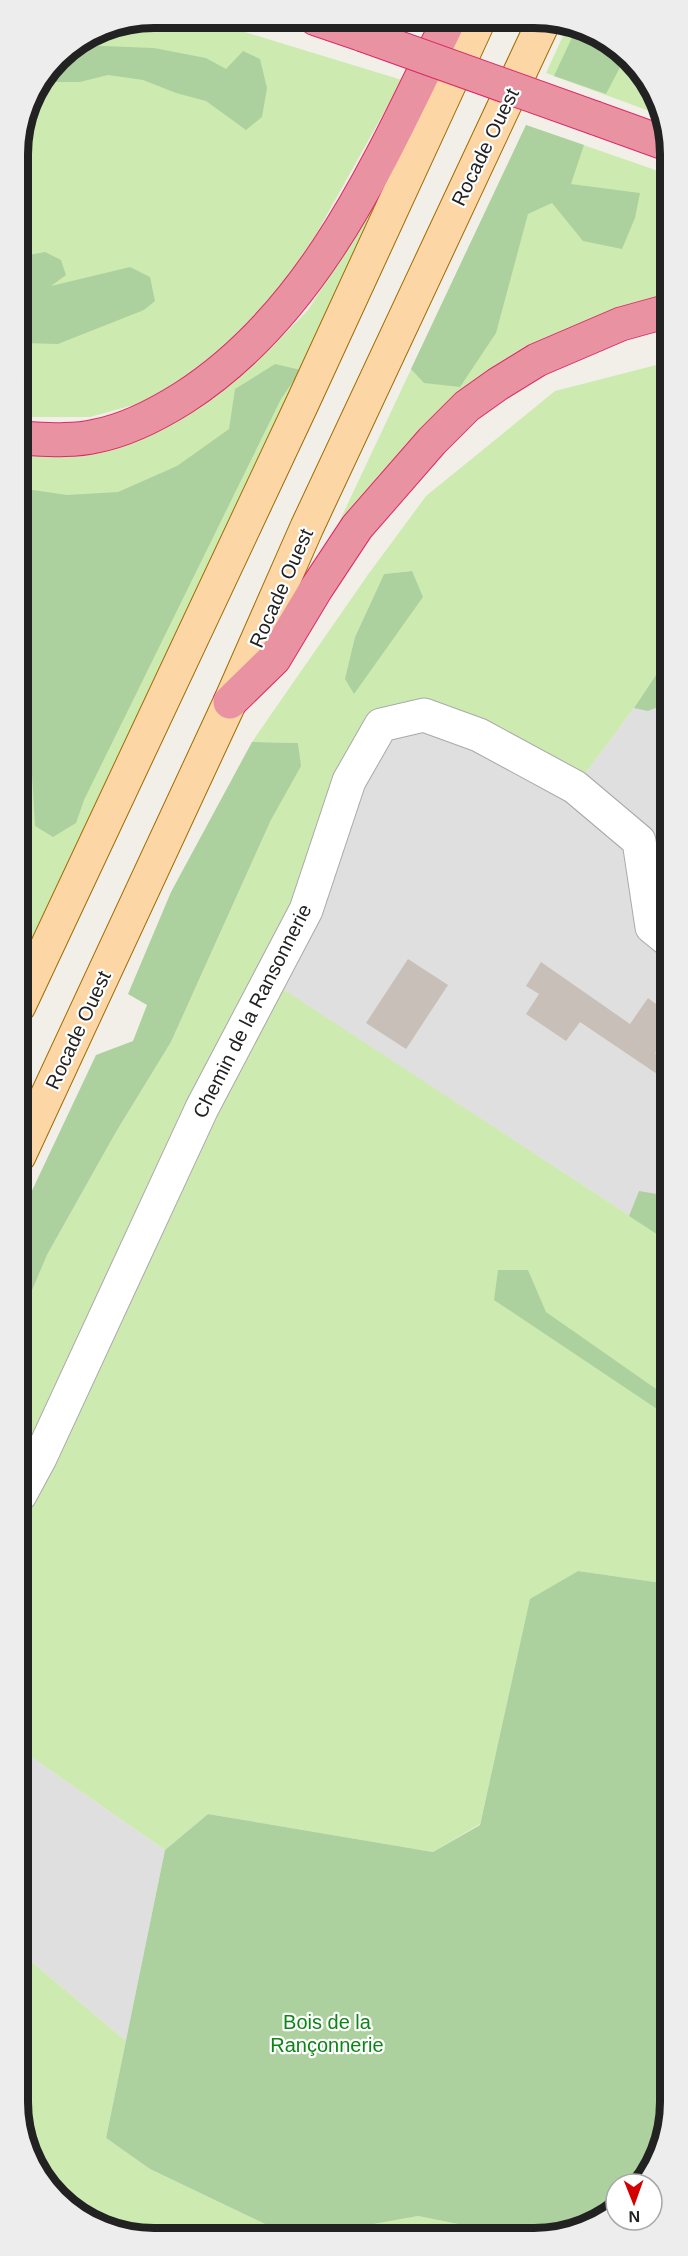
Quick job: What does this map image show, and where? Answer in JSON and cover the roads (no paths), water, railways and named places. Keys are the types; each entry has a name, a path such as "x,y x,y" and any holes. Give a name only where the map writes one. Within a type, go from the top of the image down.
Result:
{"highway":[{"path":"342,28 658,141"},
{"path":"29,439 53,440 95,437 132,425 210,380 249,346 294,297 337,237 400,120 445,28"},
{"path":"231,702 274,659 357,527 432,441 467,406 537,360 621,324 660,313"}],"main road":[{"path":"29,986 292,426 475,28"},
{"name":"Rocade Ouest","path":"28,1138 231,702 307,527 540,29"}],"street":[{"name":"Chemin de la Ransonnerie","path":"28,1478 70,1394 202,1107 306,910 350,781 381,725 424,715 479,735 575,787 639,842 652,927 660,933"}],"park label":[{"name":"Bois de la Rançonnerie","path":"327,2034"}]}
